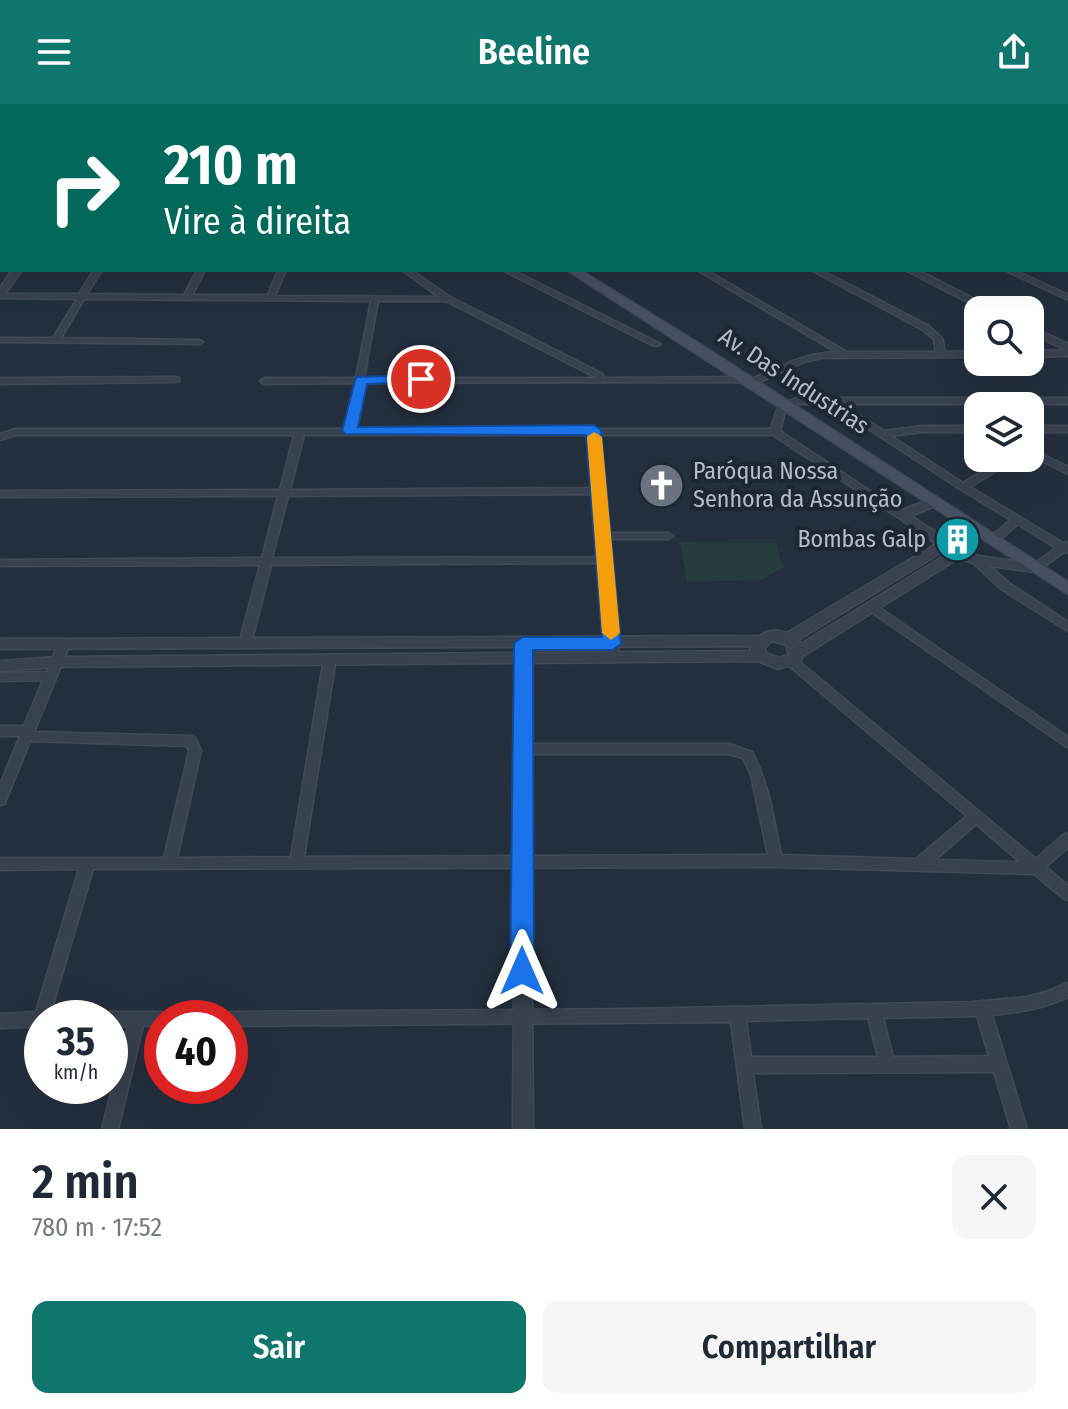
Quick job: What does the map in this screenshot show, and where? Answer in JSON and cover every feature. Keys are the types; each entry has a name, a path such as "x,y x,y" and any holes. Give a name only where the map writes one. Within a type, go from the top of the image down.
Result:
{"main road":[{"name":"Av. Das Industrias","path":"575,272 936,501 1068,589"}],"street":[{"path":"0,296 16,272"},
{"path":"55,341 97,272"},
{"path":"187,297 200,272"},
{"path":"271,297 281,272"},
{"path":"409,272 447,299 604,379"},
{"path":"510,272 657,344"},
{"path":"704,272 843,353"},
{"path":"819,272 926,328 938,338 941,354"},
{"path":"914,272 964,297"},
{"path":"1012,272 1068,298"},
{"path":"0,296 447,299"},
{"path":"350,431 375,298"},
{"path":"1044,337 1068,351"},
{"path":"0,340 199,342"},
{"path":"1044,353 1068,351"},
{"path":"264,381 748,381 801,360 843,353 964,354"},
{"path":"0,381 176,380"},
{"path":"775,432 784,404 797,401 1068,401"},
{"path":"0,437 15,432 775,432 958,553 976,560 1035,568 1066,547 963,487 832,401"},
{"path":"881,434 923,429 964,429"},
{"path":"1044,429 1068,429"},
{"path":"594,430 612,650"},
{"path":"245,644 300,431"},
{"path":"1044,458 1068,471"},
{"path":"963,487 988,472"},
{"path":"0,494 599,491"},
{"path":"901,515 936,501"},
{"path":"993,540 1018,519"},
{"path":"604,536 668,536"},
{"path":"759,648 769,636 789,639 944,545"},
{"path":"0,644 245,644 523,650 759,648 778,664 794,657 958,553"},
{"path":"0,563 607,560"},
{"path":"976,560 1005,586 1068,627"},
{"path":"897,573 910,582"},
{"path":"871,606 1068,743"},
{"path":"789,639 794,657 975,817 1068,894"},
{"path":"0,800 64,644"},
{"path":"0,666 53,669 523,650"},
{"path":"523,650 523,1129"},
{"path":"297,861 330,658"},
{"path":"0,677 53,669"},
{"path":"0,731 191,741 195,751 169,864"},
{"path":"523,749 729,749 748,755 757,775 776,861"},
{"path":"919,865 975,817"},
{"path":"0,864 776,861 1035,868 1068,839"},
{"path":"48,1000 87,866"},
{"path":"248,1019 523,1018 874,1011 1034,1002 1057,997 1068,990"},
{"path":"982,1007 1019,1129"},
{"path":"874,1011 887,1064"},
{"path":"738,1015 753,1129"},
{"path":"128,1019 144,1019"},
{"path":"110,1129 137,1019"},
{"path":"0,1021 24,1020"},
{"path":"744,1065 999,1064"}],"green space":[{"path":"680,542 776,543 783,567 762,580 687,582"}],"slow traffic":[{"path":"594,437 611,633"}],"place":[{"name":"Paróqua Nossa Senhora da Assunção","path":"662,485"},
{"name":"Bombas Galp","path":"957,539"}],"route":[{"path":"421,379 361,380 350,431 594,430 612,644 523,643 522,971"}]}
